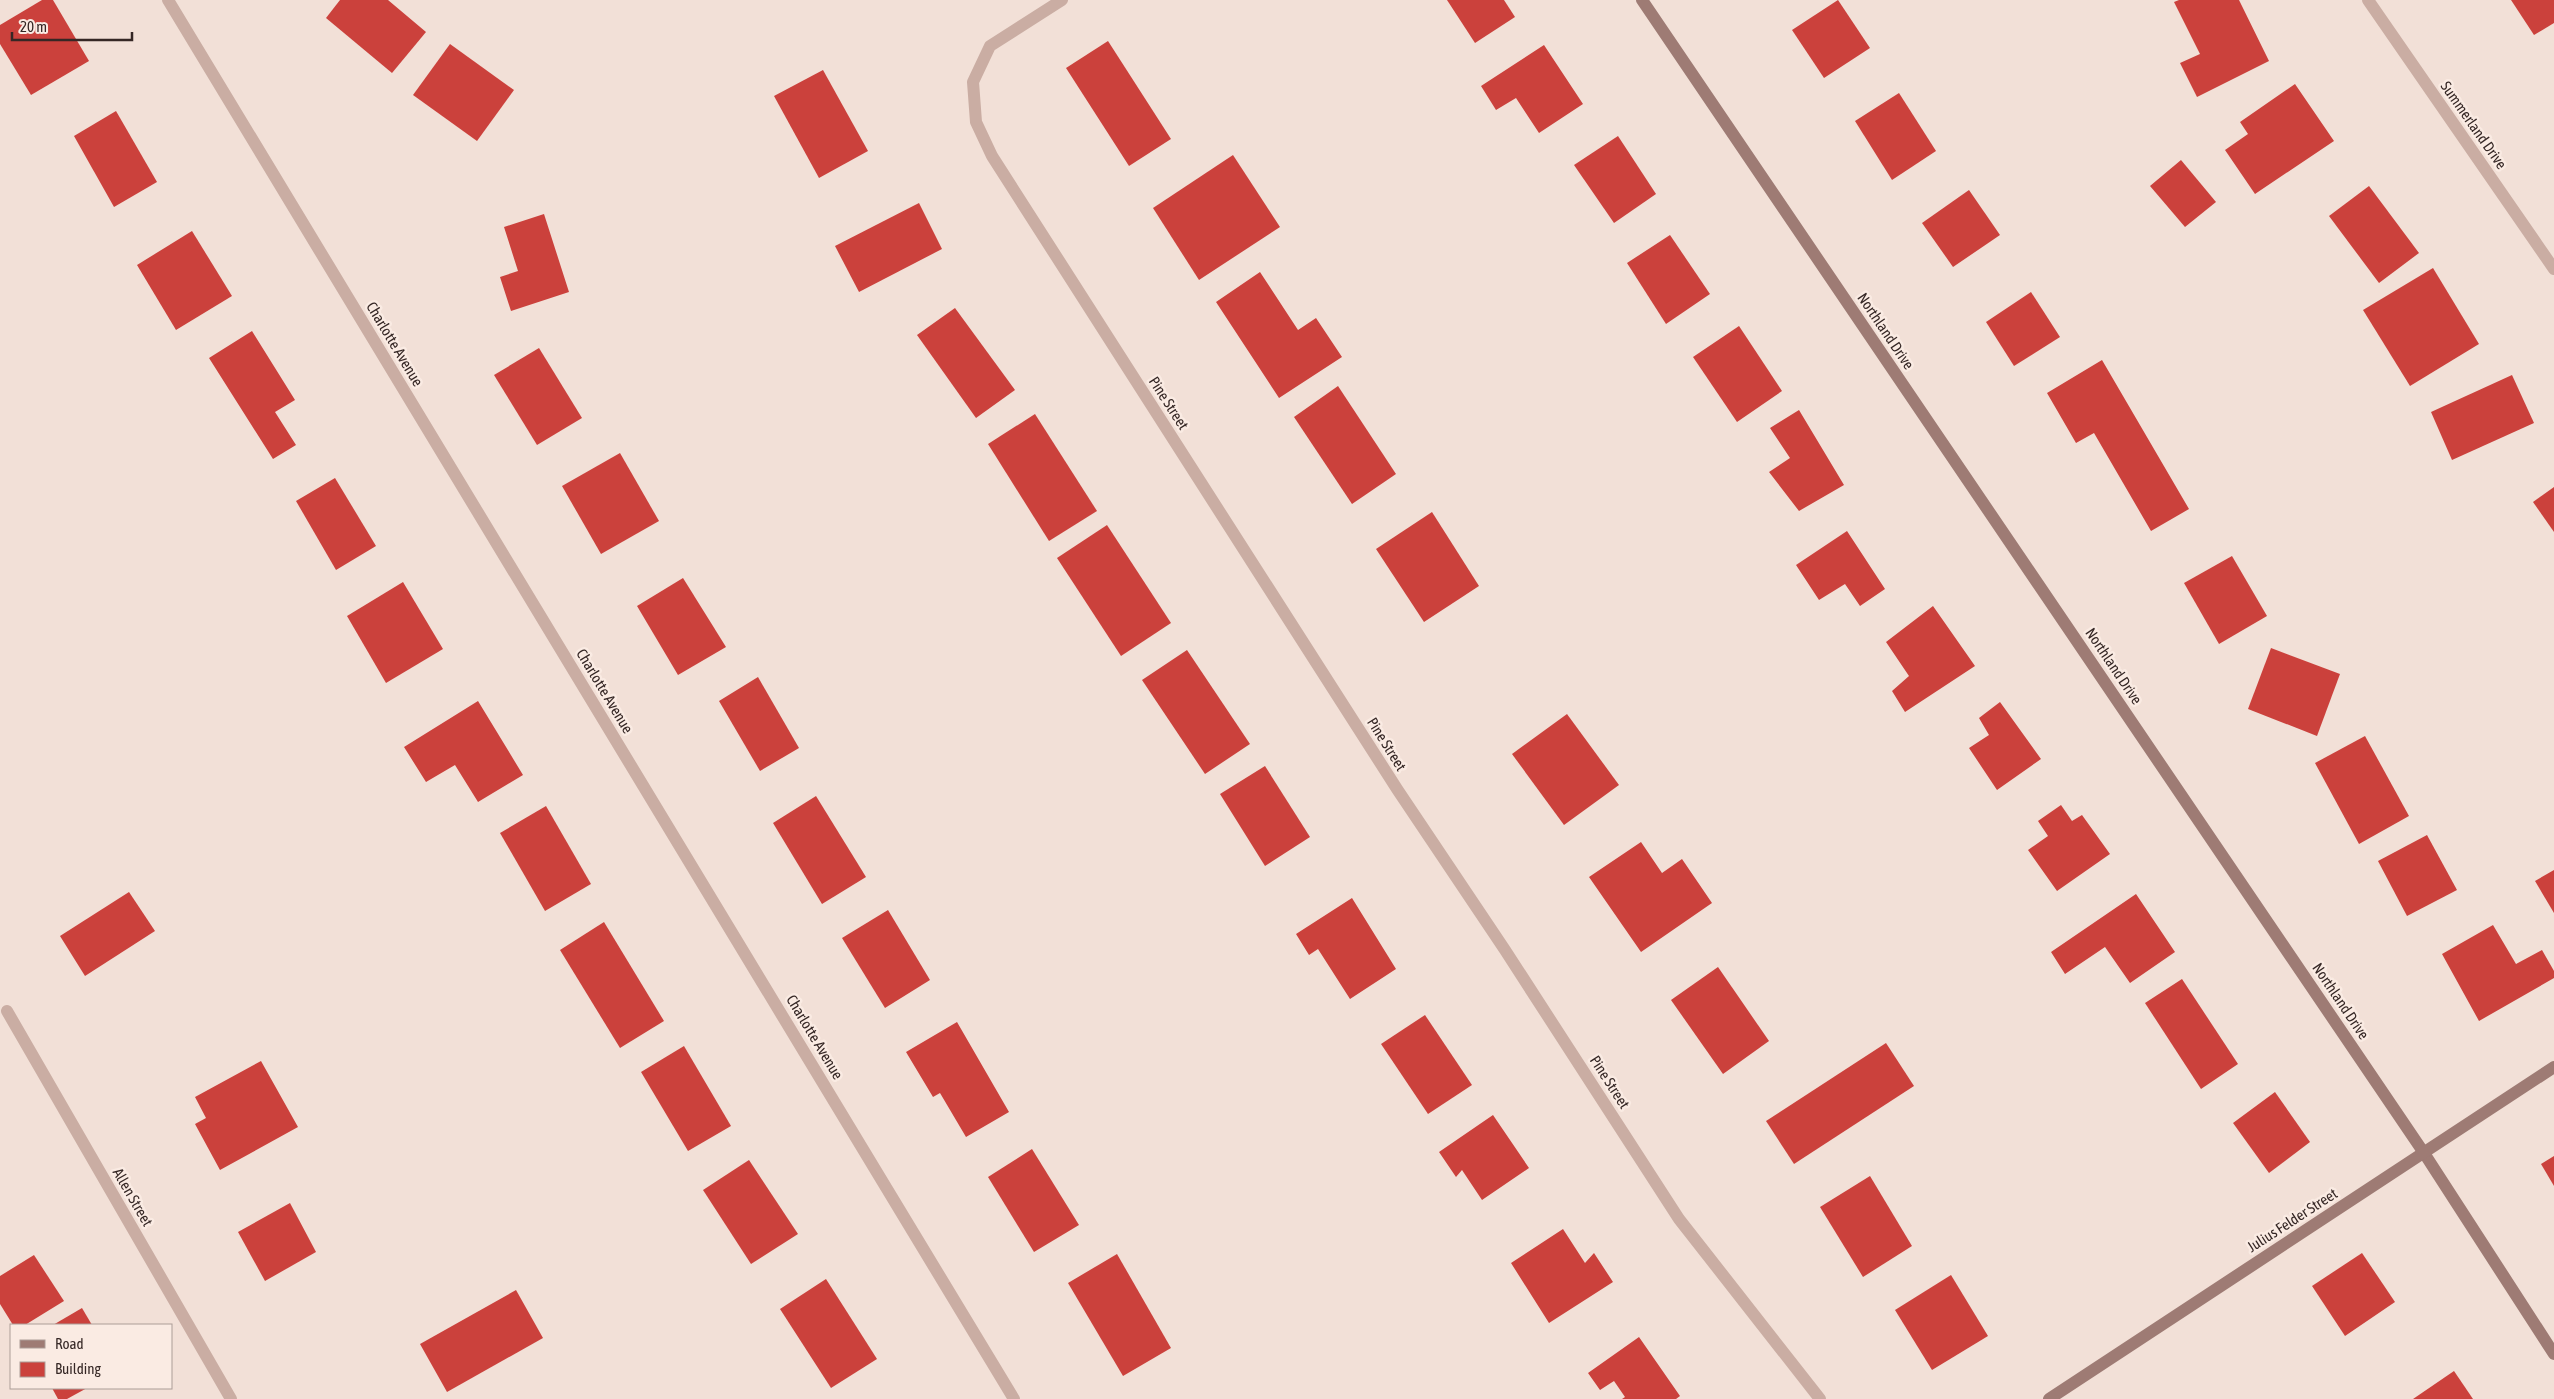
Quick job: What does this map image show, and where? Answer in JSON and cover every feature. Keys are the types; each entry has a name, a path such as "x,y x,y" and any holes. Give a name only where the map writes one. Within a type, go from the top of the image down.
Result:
{"street":[{"name":"Charlotte Avenue","path":"168,0 1014,1399"},
{"name":"Pine Street","path":"1062,0 990,46 973,82 976,122 992,156 1396,789 1505,950 1679,1219 1820,1399"},
{"name":"Northland Drive","path":"1642,0 2424,1153 2554,1354"},
{"name":"Summerland Drive","path":"2368,0 2554,269"},
{"name":"Allen Street","path":"7,1011 231,1399"},
{"name":"Julius Felder Street","path":"2048,1399 2554,1067"}],"building":[{"path":"42,0 53,0 89,61 31,95 0,44 0,25"},
{"path":"340,0 388,0 426,32 392,73 326,18"},
{"path":"1447,0 1504,0 1515,17 1475,43"},
{"path":"1838,0 1870,48 1824,78 1792,30"},
{"path":"2179,0 2239,0 2269,61 2197,97 2180,63 2200,54 2174,2"},
{"path":"2511,0 2554,0 2554,23 2534,35"},
{"path":"1108,41 1171,139 1129,166 1066,68"},
{"path":"450,44 514,90 477,141 413,95"},
{"path":"1544,45 1583,104 1539,133 1516,98 1496,110 1481,86"},
{"path":"823,70 868,151 819,178 774,96"},
{"path":"2295,84 2334,141 2255,194 2225,150 2248,134 2240,122"},
{"path":"1899,93 1936,151 1892,180 1855,121"},
{"path":"116,111 157,182 114,207 74,136"},
{"path":"1618,136 1656,194 1614,223 1574,165"},
{"path":"1233,155 1280,227 1199,280 1153,208"},
{"path":"2181,160 2216,202 2185,227 2150,186"},
{"path":"2369,186 2419,253 2379,283 2329,216"},
{"path":"1969,190 2000,235 1953,267 1922,223"},
{"path":"919,203 942,249 859,292 835,246"},
{"path":"544,214 569,292 511,311 500,277 518,271 504,227"},
{"path":"192,231 232,296 176,330 137,265"},
{"path":"1670,235 1710,294 1666,324 1627,263"},
{"path":"2433,268 2479,344 2410,386 2363,310"},
{"path":"1260,272 1298,330 1316,318 1342,357 1279,398 1216,302"},
{"path":"2031,292 2060,337 2014,366 1986,322"},
{"path":"955,308 1015,390 976,418 917,335"},
{"path":"1739,326 1782,391 1737,422 1693,357"},
{"path":"252,331 295,400 275,412 296,445 273,459 209,358"},
{"path":"539,348 582,418 537,445 494,375"},
{"path":"2102,360 2189,509 2151,531 2094,433 2076,443 2047,393"},
{"path":"2512,375 2534,423 2452,460 2431,412"},
{"path":"1338,386 1396,474 1352,504 1294,417"},
{"path":"1799,410 1844,485 1799,511 1769,472 1790,458 1770,428"},
{"path":"1035,414 1097,511 1049,541 988,444"},
{"path":"620,453 659,521 601,554 562,486"},
{"path":"335,478 376,546 336,570 296,501"},
{"path":"2554,487 2554,532 2533,502"},
{"path":"1432,512 1479,586 1424,622 1376,549"},
{"path":"1107,525 1171,623 1121,656 1057,558"},
{"path":"1847,531 1885,589 1860,606 1845,584 1819,600 1796,565"},
{"path":"2232,556 2267,616 2219,644 2184,583"},
{"path":"683,578 726,647 678,675 637,606"},
{"path":"403,582 443,649 386,683 347,616"},
{"path":"1933,606 1975,666 1905,712 1892,691 1909,676 1886,642"},
{"path":"2271,648 2340,674 2317,736 2248,709"},
{"path":"1187,650 1250,744 1205,774 1142,680"},
{"path":"758,677 799,748 760,771 719,701"},
{"path":"478,701 523,775 478,802 455,765 426,782 404,747"},
{"path":"2000,702 2041,759 1997,790 1969,748 1989,735 1979,718"},
{"path":"1567,714 1619,785 1564,825 1512,754"},
{"path":"2365,736 2409,816 2359,844 2315,763"},
{"path":"1265,766 1310,837 1265,866 1220,794"},
{"path":"816,796 866,877 822,904 773,823"},
{"path":"2061,805 2072,821 2082,815 2110,854 2057,891 2028,850 2048,836 2038,821"},
{"path":"546,806 591,884 545,911 500,833"},
{"path":"2427,835 2457,890 2407,916 2378,861"},
{"path":"1641,842 1662,873 1682,859 1712,903 1641,952 1589,877"},
{"path":"2554,870 2554,913 2535,881"},
{"path":"129,892 155,931 85,976 60,936"},
{"path":"2136,894 2175,952 2130,983 2105,947 2065,974 2051,952"},
{"path":"1352,898 1396,969 1350,999 1318,949 1309,955 1296,934"},
{"path":"888,910 930,980 885,1008 842,938"},
{"path":"604,922 664,1021 620,1048 560,950"},
{"path":"2493,925 2516,964 2542,950 2554,971 2554,978 2479,1021 2442,954"},
{"path":"1718,967 1769,1041 1723,1074 1671,1000"},
{"path":"2182,979 2238,1064 2201,1089 2145,1003"},
{"path":"1425,1015 1472,1085 1428,1114 1381,1044"},
{"path":"957,1022 1009,1112 966,1137 940,1093 933,1097 906,1052"},
{"path":"1886,1043 1914,1086 1794,1164 1766,1121"},
{"path":"684,1046 731,1126 688,1151 641,1072"},
{"path":"261,1061 298,1127 220,1170 195,1124 206,1118 195,1097"},
{"path":"2275,1092 2310,1142 2269,1173 2233,1123"},
{"path":"1493,1115 1529,1168 1482,1200 1462,1170 1456,1177 1439,1152"},
{"path":"1032,1149 1079,1225 1034,1252 988,1177"},
{"path":"2554,1156 2554,1186 2541,1164"},
{"path":"749,1160 798,1234 751,1264 703,1190"},
{"path":"1870,1176 1912,1246 1863,1277 1820,1207"},
{"path":"290,1203 316,1252 265,1281 238,1232"},
{"path":"1563,1229 1585,1263 1594,1253 1613,1282 1549,1323 1511,1263"},
{"path":"2362,1253 2395,1302 2345,1336 2312,1286"},
{"path":"1117,1254 1171,1348 1123,1376 1068,1283"},
{"path":"34,1255 64,1301 27,1324 12,1324 0,1304 0,1276"},
{"path":"1951,1275 1988,1336 1932,1370 1895,1310"},
{"path":"826,1279 877,1359 831,1388 780,1309"},
{"path":"516,1290 543,1338 447,1392 420,1344"},
{"path":"82,1308 91,1324 55,1324"},
{"path":"1639,1337 1680,1396 1676,1399 1622,1399 1625,1397 1614,1381 1600,1390 1588,1373"},
{"path":"2454,1371 2473,1399 2413,1399"},
{"path":"53,1389 85,1389 67,1399 58,1399"}]}
